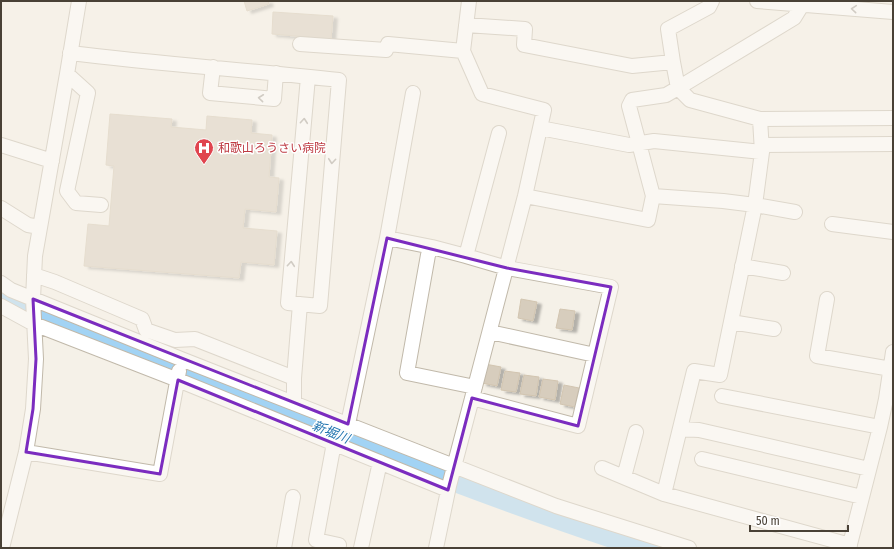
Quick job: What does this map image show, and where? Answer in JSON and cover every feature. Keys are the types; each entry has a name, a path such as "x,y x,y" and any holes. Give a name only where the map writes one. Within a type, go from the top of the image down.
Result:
{"street":[{"path":"2,548 26,452 34,402 36,359 33,299 35,256 68,74 79,1"},
{"path":"436,548 448,488 507,268 544,110 482,94 463,51 469,1"},
{"path":"712,1 709,7 668,29 678,88 690,100 760,119 893,118"},
{"path":"758,1 893,12"},
{"path":"525,196 648,220 652,196 629,106 632,100 666,95 794,18 802,5"},
{"path":"466,25 525,29 524,45 632,66 673,62"},
{"path":"300,44 386,50 388,44 463,51"},
{"path":"70,53 339,80 320,306 294,304"},
{"path":"213,67 210,93 226,95 274,99 276,73"},
{"path":"68,74 88,93 67,191 76,203 101,205"},
{"path":"294,403 294,304 308,76"},
{"path":"348,424 387,238 413,93"},
{"path":"664,494 694,371 720,375 755,205 762,148 760,119"},
{"path":"540,128 629,145 654,141 762,148 893,144"},
{"path":"466,256 499,133"},
{"path":"1,145 52,161"},
{"path":"652,196 723,201 795,212"},
{"path":"1,208 28,224 40,227"},
{"path":"832,224 893,232"},
{"path":"387,238 432,247 507,268 611,287 578,426 407,373 428,255 432,247"},
{"path":"742,266 783,273"},
{"path":"34,275 55,282 142,319 146,330 175,340 195,339 294,378"},
{"path":"1,284 11,290 181,359 348,424 453,469 556,506 689,548"},
{"path":"827,299 817,356 891,369"},
{"path":"1,306 34,324 448,488"},
{"path":"731,322 774,329"},
{"path":"490,332 595,355"},
{"path":"602,468 664,494 849,547 880,427 893,352"},
{"path":"26,452 160,474 181,359"},
{"path":"722,396 880,427"},
{"path":"680,429 698,430 869,469"},
{"path":"624,477 636,432"},
{"path":"334,443 316,540 338,546 355,548"},
{"path":"702,459 862,496"},
{"path":"362,548 380,462"},
{"path":"284,548 293,497"}],"highlighted area":[{"path":"387,238 507,268 611,287 578,426 472,398 448,490 178,380 160,474 26,452 33,409 36,359 33,299 348,424"}],"building":[{"path":"244,1 268,1 269,4 247,11"},
{"path":"273,12 333,16 331,39 272,34"},
{"path":"110,114 172,119 171,127 206,130 207,116 252,120 251,133 272,135 269,177 279,178 276,212 245,209 243,228 277,231 274,265 241,262 239,278 84,266 88,224 109,226 114,166 106,165"},
{"path":"521,299 537,302 533,321 518,318"},
{"path":"560,309 575,311 572,330 556,328"},
{"path":"485,364 501,367 497,386 482,383"},
{"path":"505,371 520,373 516,392 501,390"},
{"path":"524,375 539,377 536,396 520,394"},
{"path":"543,379 558,381 555,400 539,397"},
{"path":"564,385 579,388 575,407 560,404"}],"waterway":[{"name":"新堀川","path":"1,295 18,306 409,463 488,493 647,548"},
{"path":"18,297 18,306"}],"place":[{"name":"和歌山ろうさい病院","path":"204,165"}]}
